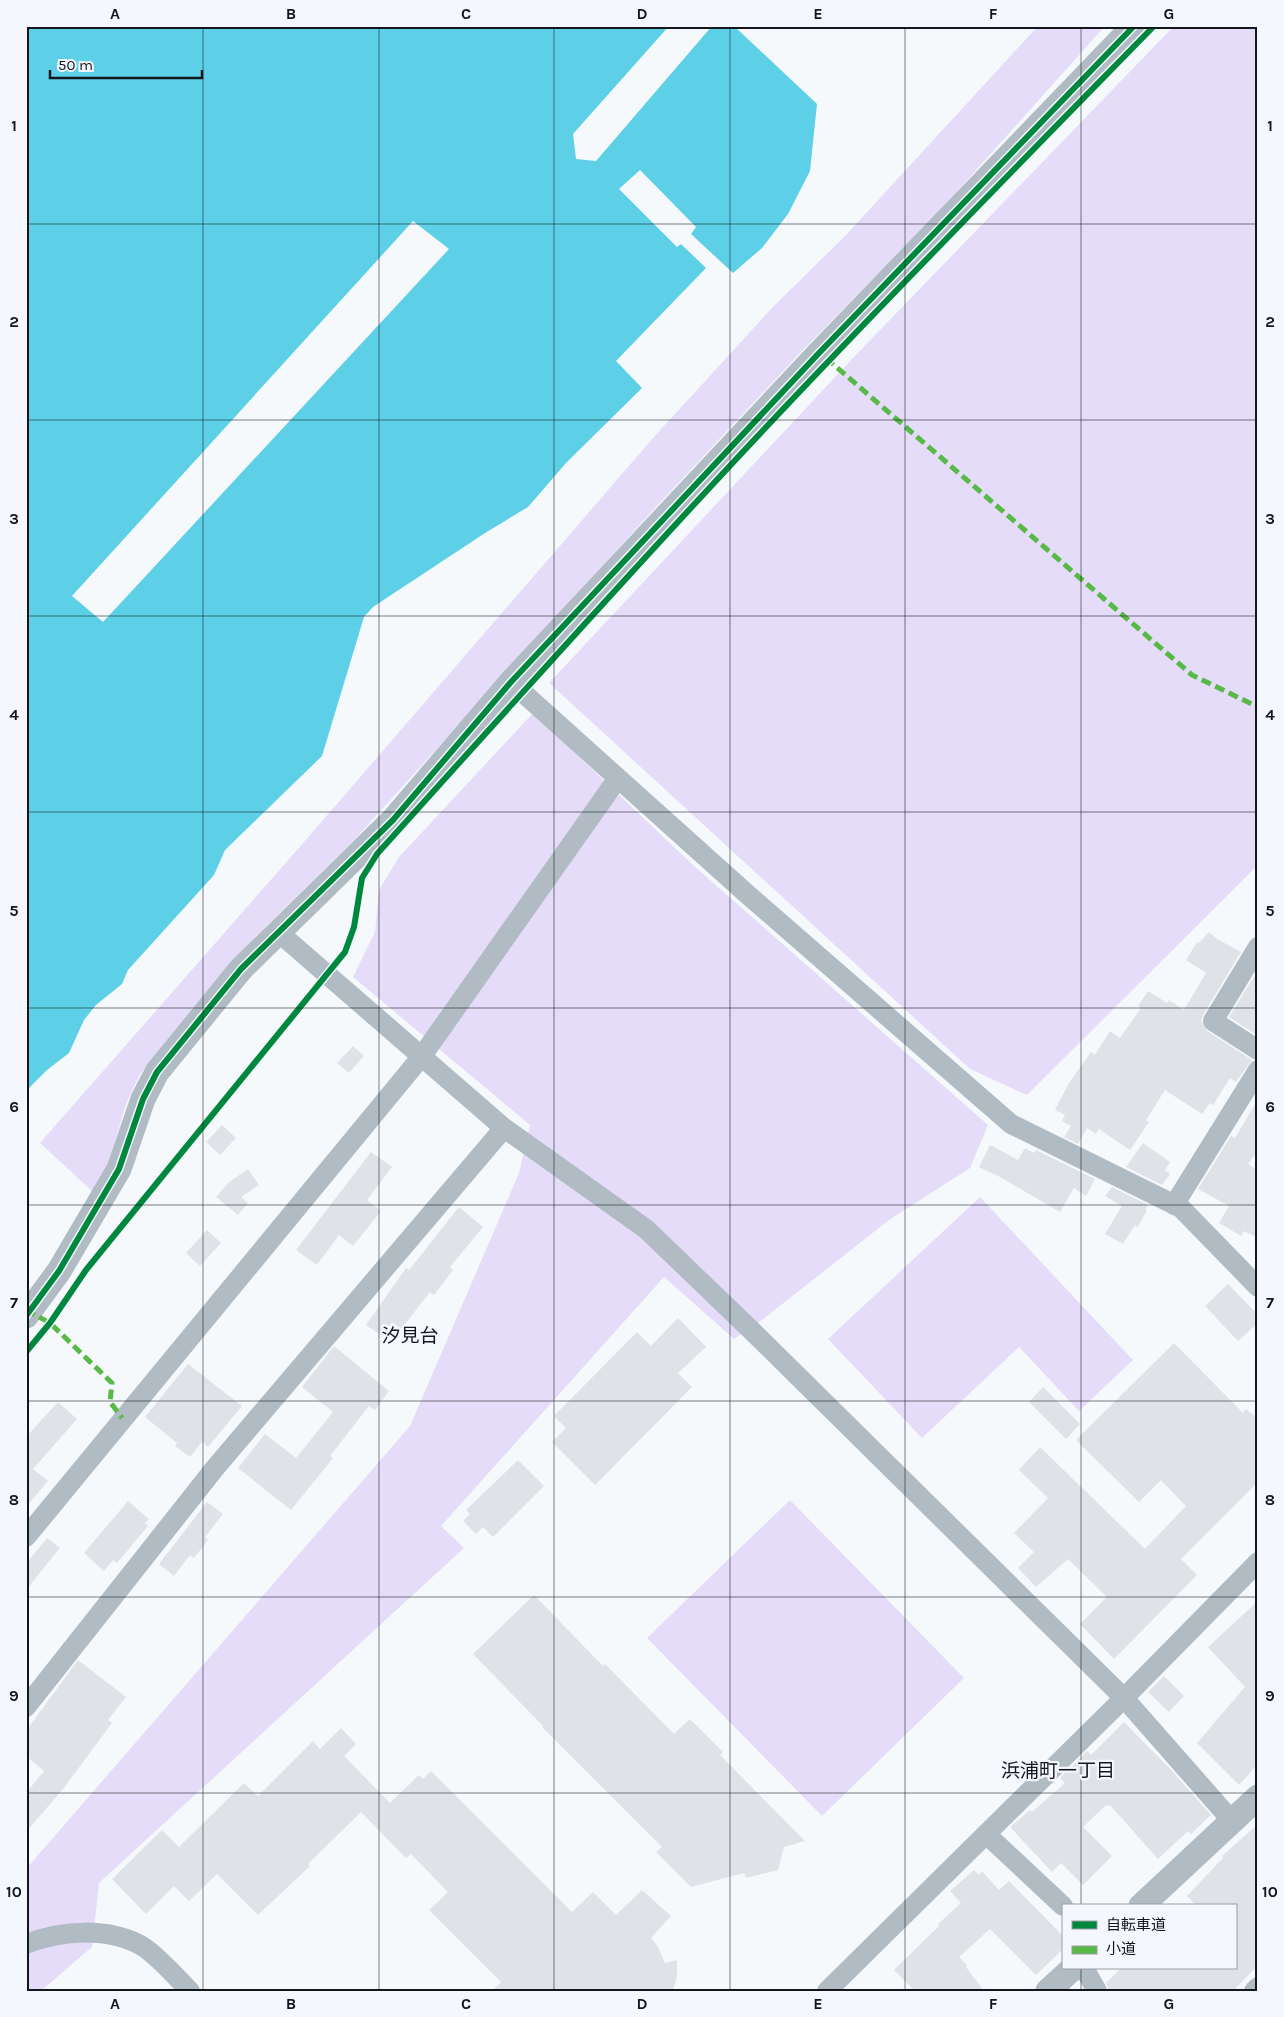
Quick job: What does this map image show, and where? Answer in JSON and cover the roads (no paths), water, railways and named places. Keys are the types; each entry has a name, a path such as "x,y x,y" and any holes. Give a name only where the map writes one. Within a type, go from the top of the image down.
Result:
{"street":[{"path":"26,1316 60,1271 119,1169 143,1099 158,1072 241,968 393,820 511,682 819,353 1134,26"},
{"path":"511,682 754,901 1011,1124 1181,1208 1258,1287"},
{"path":"26,1536 422,1056 618,778"},
{"path":"277,932 504,1128 646,1229 1124,1698 1232,1821"},
{"path":"1258,946 1213,1021 1258,1050"},
{"path":"1174,1205 1258,1070"},
{"path":"26,1707 215,1468 504,1128"},
{"path":"827,1991 1124,1698 1258,1562"},
{"path":"1143,1904 1258,1796"},
{"path":"986,1834 1062,1905"},
{"path":"26,1944 38,1939 88,1932 117,1936 142,1946 190,1991"},
{"path":"1048,1991 1071,1970"},
{"path":"1085,1970 1097,1991"},
{"path":"1254,1991 1258,1988"}],"water":[{"path":"26,26 669,26 573,134 576,159 596,161 712,26 734,26 817,104 810,171 788,214 762,248 733,273 691,234 696,227 640,170 619,189 677,247 681,244 706,268 616,361 642,388 566,463 528,507 373,607 364,617 322,756 225,850 214,875 128,970 122,984 96,1005 84,1020 69,1053 47,1070 26,1091"}],"district":[{"name":"汐見台","path":"410,1336"},
{"name":"浜浦町一丁目","path":"1058,1771"}]}
